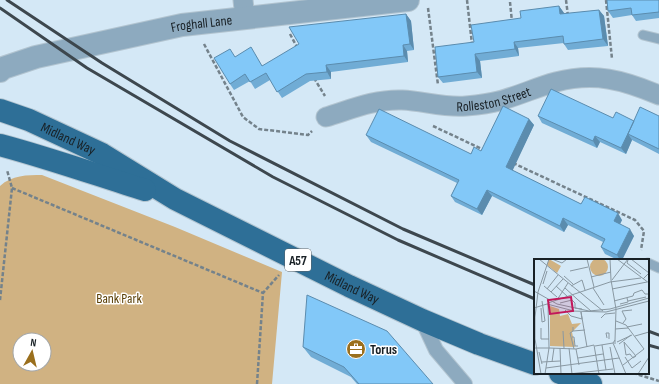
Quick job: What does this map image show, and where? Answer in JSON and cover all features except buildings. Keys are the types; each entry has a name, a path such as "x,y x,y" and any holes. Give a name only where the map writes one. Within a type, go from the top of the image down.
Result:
{"highway":[{"name":"Midland Way","path":"0,110 30,120 102,154 175,199 422,320 479,344 534,364"},
{"name":"Midland Way","path":"0,145 51,159 175,199"},
{"path":"563,374 591,384"}],"street":[{"name":"Froghall Lane","path":"0,71 24,60 51,53 182,25 244,9 279,15 418,3"},
{"name":"Rolleston Street","path":"330,115 380,101 404,100 440,106 463,107 499,101 556,82 578,77 600,77 614,79 659,95"},
{"path":"422,320 436,350 465,384"}],"lane":[{"path":"644,36 659,39"},
{"path":"649,263 659,268"}],"path":[{"path":"467,0 472,45"},
{"path":"566,0 568,17"},
{"path":"606,0 614,79"},
{"path":"506,23 513,22 510,2"},
{"path":"418,3 433,50 440,106"},
{"path":"600,14 608,13"},
{"path":"279,15 301,54"},
{"path":"470,27 477,27"},
{"path":"201,38 243,117 259,129 308,135 330,115 312,74"},
{"path":"433,50 441,49"},
{"path":"428,124 490,152"},
{"path":"512,163 635,220 644,231 641,259"},
{"path":"0,300 12,188 7,169"},
{"path":"12,188 263,293"},
{"path":"257,384 263,293 294,258"},
{"path":"636,374 659,381"}],"green space":[{"name":"Bank Park","path":"42,175 175,227 282,272 272,384 0,384 0,186 15,178"}],"railway":[{"path":"7,0 102,63 230,141 403,229 534,285"},
{"path":"0,8 87,68 273,177 398,240 534,299"},
{"path":"649,331 659,335"},
{"path":"649,345 659,348"}],"place":[{"name":"Torus","path":"356,349"}]}
